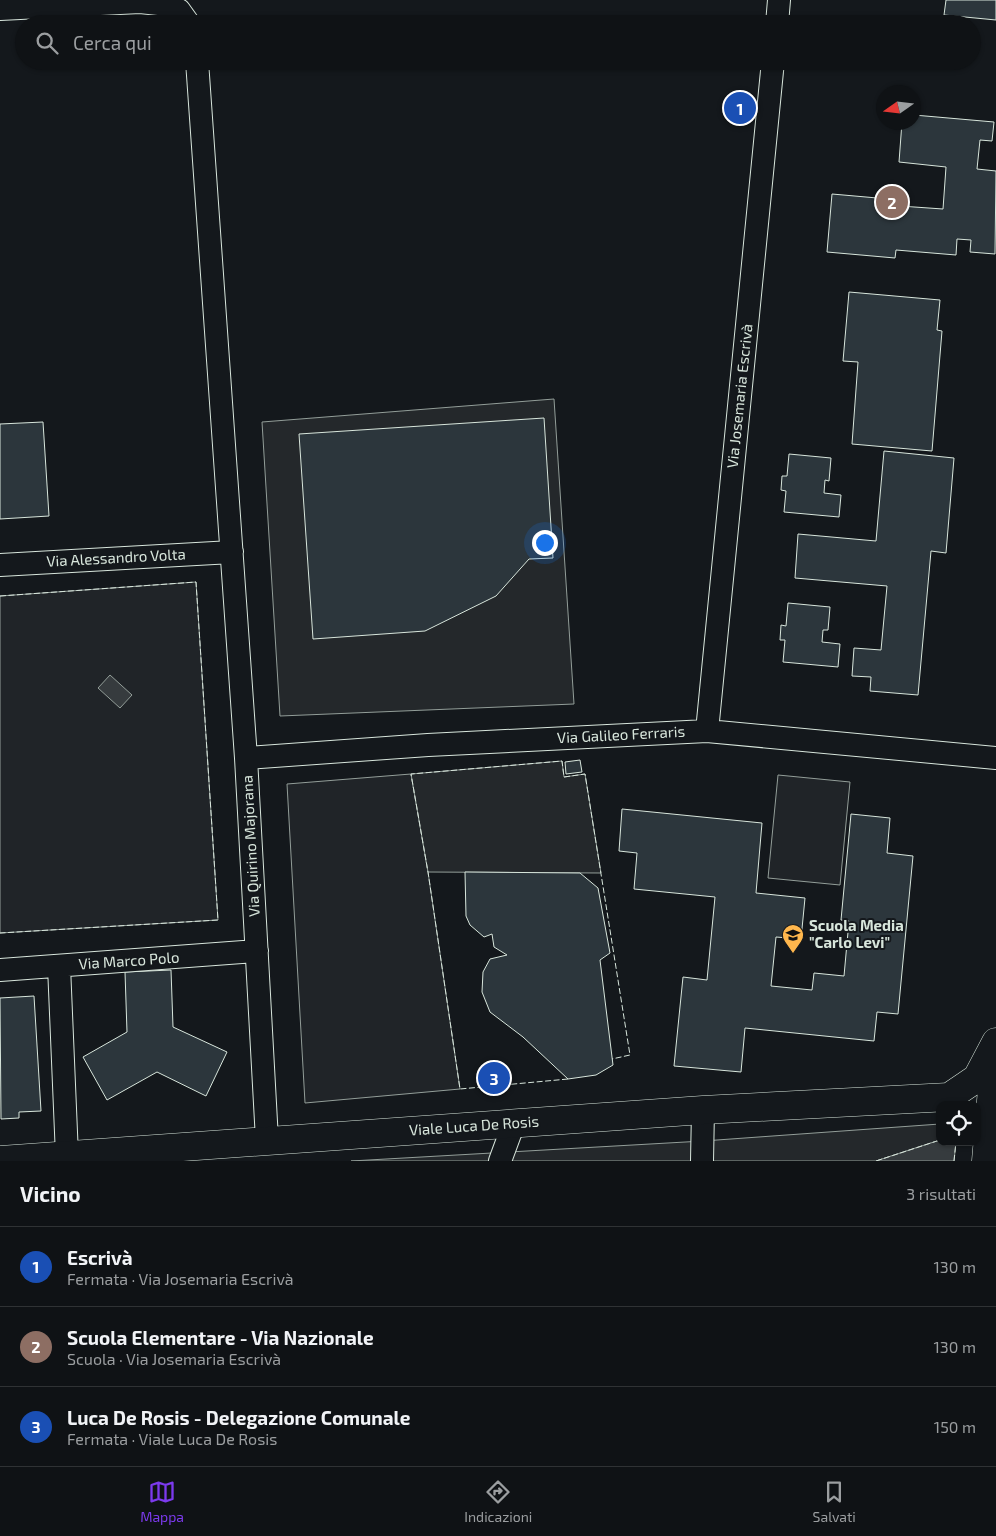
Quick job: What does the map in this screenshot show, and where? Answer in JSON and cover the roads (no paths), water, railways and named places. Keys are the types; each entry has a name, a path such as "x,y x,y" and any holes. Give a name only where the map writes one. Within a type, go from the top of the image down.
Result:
{"main road":[{"path":"956,1101 977,1078 996,1043"},
{"path":"987,1155 996,1043"},
{"name":"Viale Luca De Rosis","path":"0,1160 68,1156 267,1151 514,1123 703,1110 936,1102"},
{"path":"981,1135 987,1155"}],"street":[{"path":"778,15 779,0"},
{"path":"0,10 153,3 179,10 183,15"},
{"name":"Via Quirino Majorana","path":"198,70 246,758 267,1151"},
{"name":"Via Josemaria Escrivà","path":"707,731 772,70"},
{"name":"Via Alessandro Volta","path":"0,565 232,552"},
{"name":"Via Galileo Ferraris","path":"246,758 428,745 707,731 996,758"},
{"name":"Via Marco Polo","path":"0,970 257,951"},
{"path":"59,966 68,1156"},
{"path":"702,1161 703,1110"},
{"path":"500,1161 514,1123"}],"place":[{"name":"Escrivà","path":"740,108"},
{"name":"Scuola Elementare - Via Nazionale","path":"892,202"},
{"name":"Scuola Media \"Carlo Levi\"","path":"793,954"},
{"name":"Luca De Rosis - Delegazione Comunale","path":"494,1078"}]}
